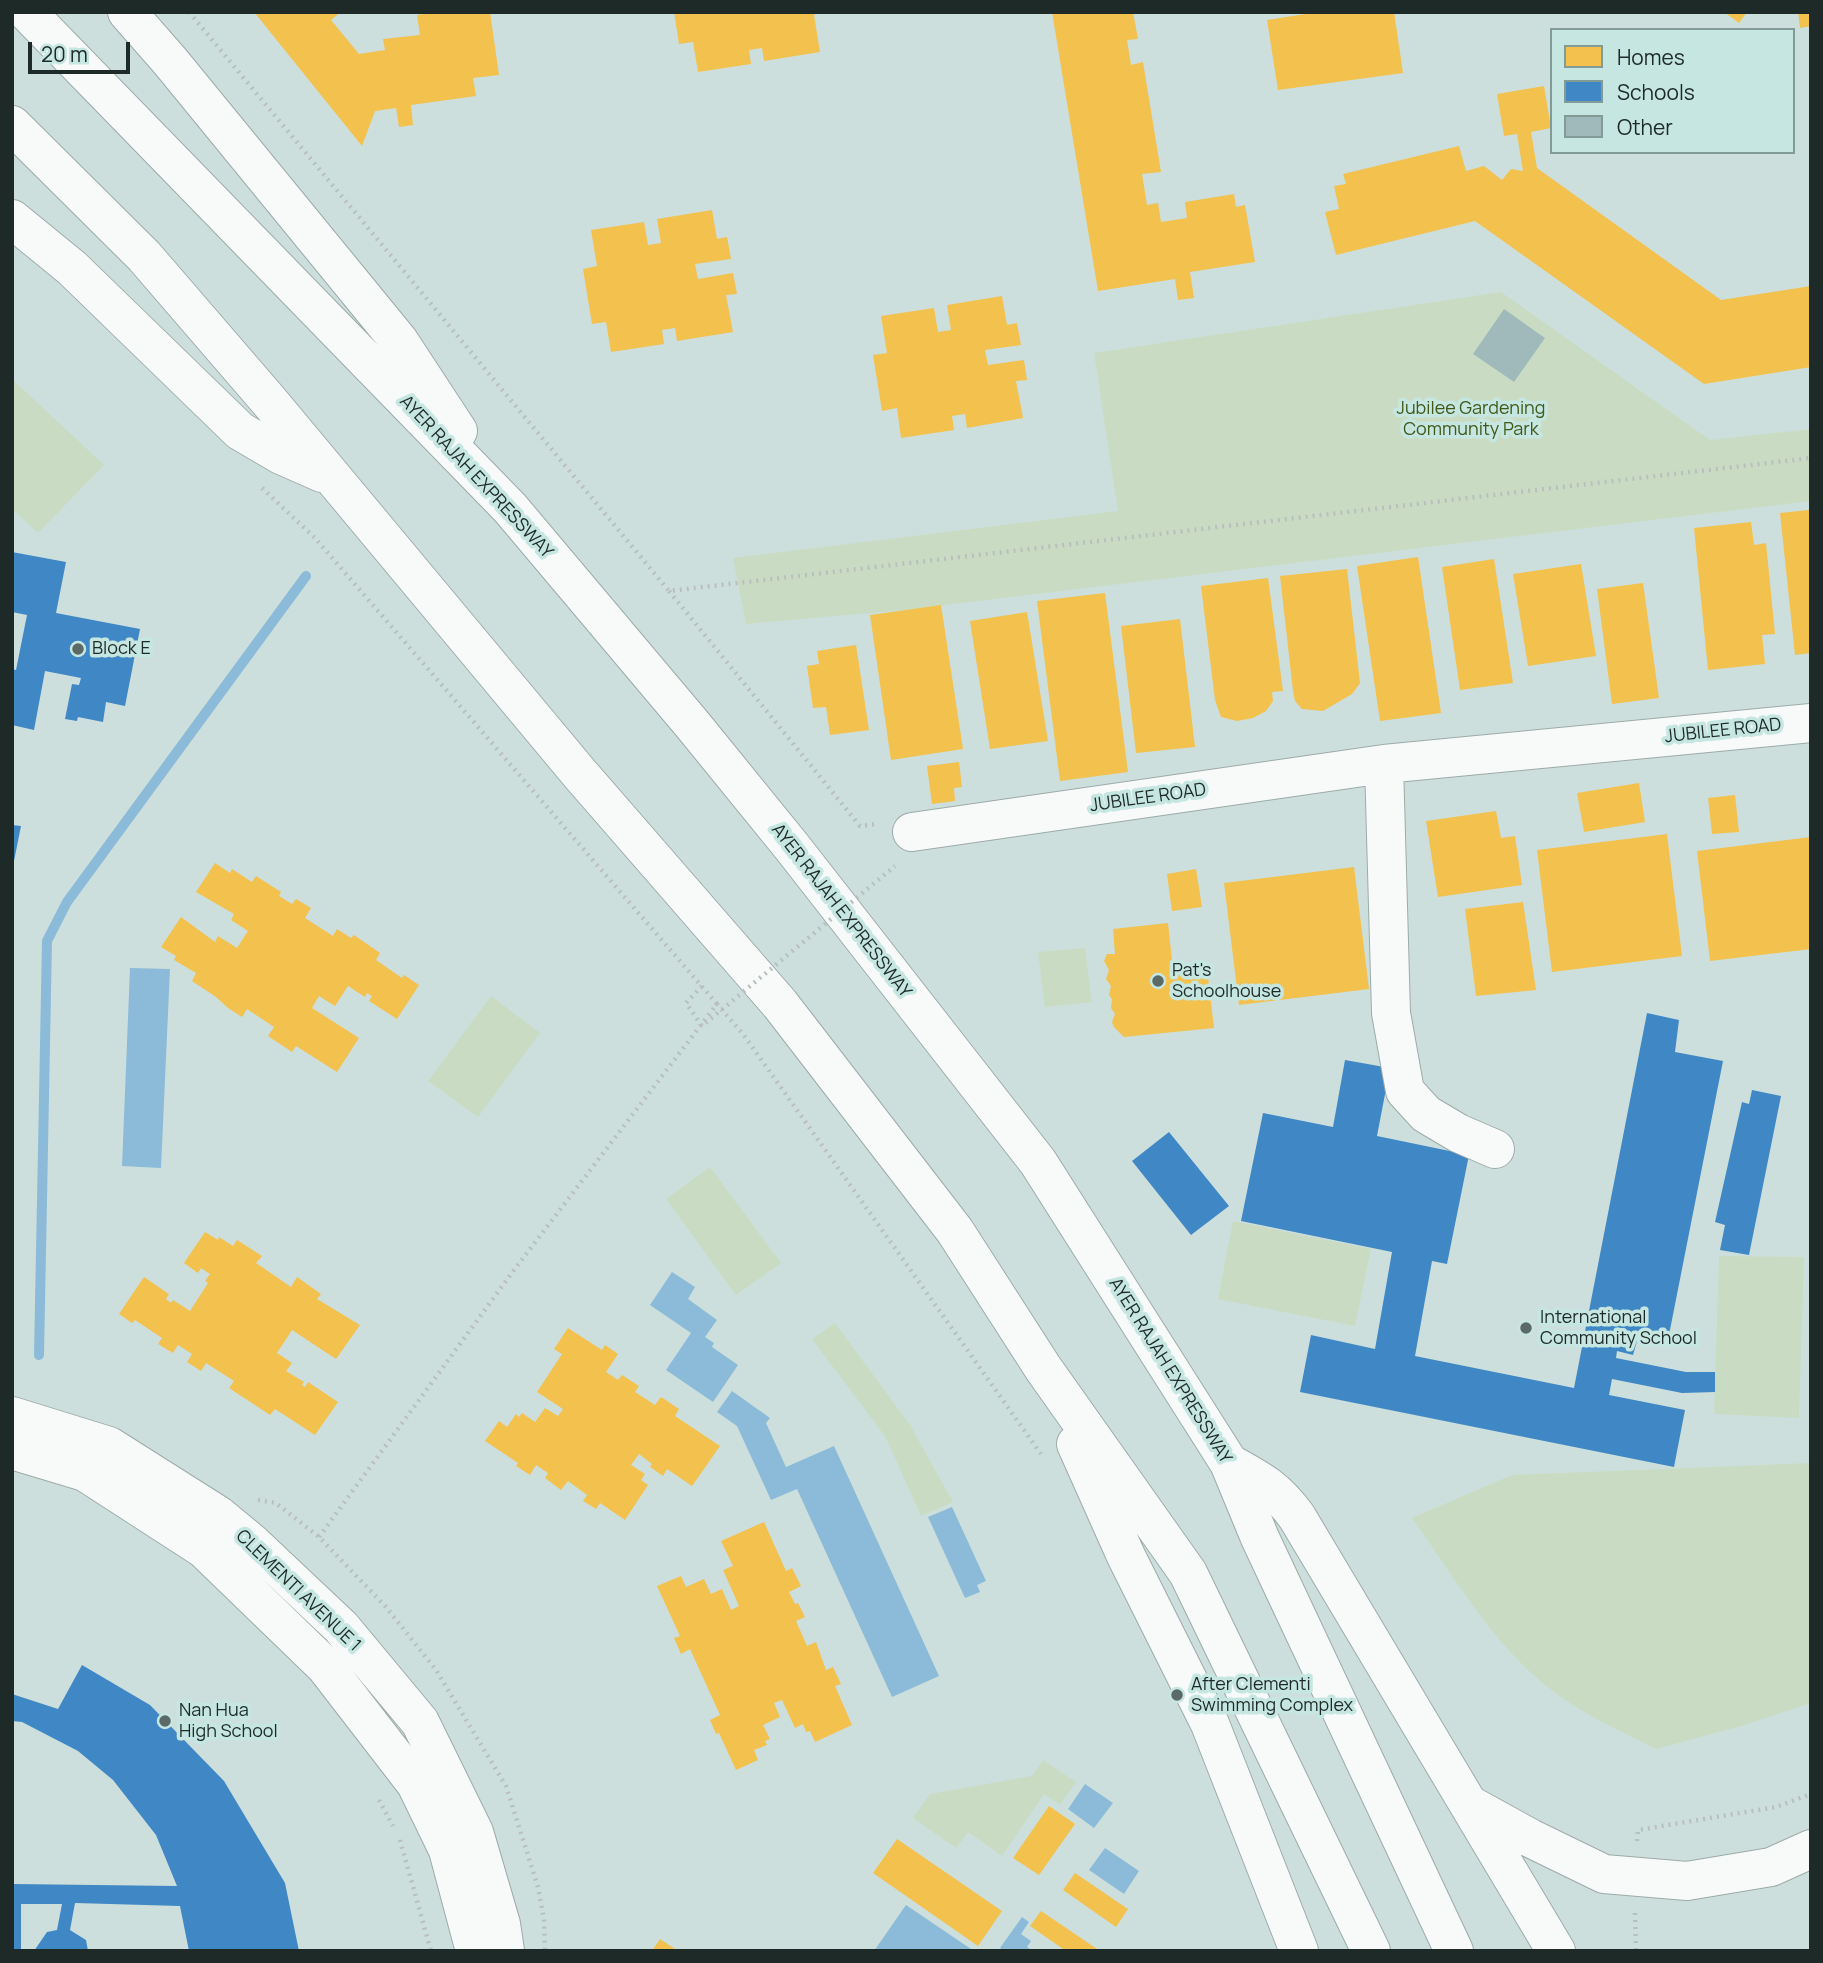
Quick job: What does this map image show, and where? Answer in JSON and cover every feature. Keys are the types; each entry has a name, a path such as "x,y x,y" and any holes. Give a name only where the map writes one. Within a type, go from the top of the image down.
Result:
{"main road":[{"name":"AYER RAJAH EXPRESSWAY","path":"27,12 510,508 776,827 1038,1162 1229,1463 1266,1550 1454,1951"},
{"path":"127,12 399,341 510,508"},
{"path":"12,125 144,256 580,774 780,1004 955,1231 1043,1368 1188,1573 1371,1951"},
{"path":"12,219 72,268 240,431 281,455 330,477"},
{"name":"JUBILEE ROAD","path":"898,828 1384,764 1811,723"},
{"path":"1384,764 1391,1013 1405,1091 1426,1114 1458,1133 1495,1149"},
{"path":"1043,1368 1126,1556 1210,1724 1299,1951"},
{"name":"CLEMENTI AVENUE 1","path":"12,1416 109,1446 218,1515 278,1594 325,1666 416,1784 448,1850 475,1951"},
{"name":"CLEMENTI AVENUE 1","path":"12,1450 85,1472 278,1594 341,1627 419,1722 474,1832 501,1924 505,1951"},
{"path":"1229,1463 1267,1484 1282,1496 1297,1517 1556,1951"},
{"path":"1468,1804 1604,1874 1686,1881 1771,1867 1811,1849"}],"path":[{"path":"189,12 860,826 898,828"},
{"path":"669,591 1811,458"},
{"path":"315,538 743,1034 1047,1463"},
{"path":"702,986 686,1003 702,1026 895,866"},
{"path":"319,1538 514,1270 718,1004"},
{"path":"375,1793 400,1841 431,1951"},
{"path":"1636,1951 1638,1830 1776,1807 1811,1794"}],"green space":[{"name":"Jubilee Gardening Community Park","path":"1501,292 1710,440 1811,429 1811,501 903,610 746,624 733,558 1118,511 1094,353"},
{"path":"12,379 104,465 38,533 12,509"},
{"path":"1085,948 1092,1002 1045,1007 1038,952"},
{"path":"491,996 540,1033 478,1117 428,1081"},
{"path":"710,1167 781,1263 736,1295 666,1199"},
{"path":"1233,1221 1371,1249 1355,1326 1218,1299"},
{"path":"1719,1256 1804,1257 1799,1418 1714,1414"},
{"path":"835,1323 910,1425 953,1502 921,1516 885,1436 812,1339"},
{"path":"1811,1463 1811,1703 1741,1726 1656,1749 1571,1704 1525,1667 1473,1606 1412,1518 1512,1475"},
{"path":"1043,1760 1076,1782 1060,1805 1044,1794 1002,1856 968,1832 956,1848 913,1818 930,1794 1032,1776"}],"water":[{"path":"130,968 170,969 161,1168 122,1166"},
{"path":"672,1272 695,1287 688,1299 717,1320 705,1337 714,1343 712,1347 738,1365 713,1402 666,1370 691,1333 650,1305"},
{"path":"732,1391 770,1418 766,1423 786,1467 834,1446 939,1676 892,1697 797,1489 771,1500 737,1426 717,1412"},
{"path":"952,1507 986,1581 977,1585 980,1592 965,1598 928,1517"},
{"path":"1085,1784 1113,1803 1094,1828 1068,1809"},
{"path":"1105,1848 1139,1871 1124,1894 1089,1870"},
{"path":"906,1905 974,1951 874,1951"},
{"path":"1022,1917 1029,1922 1021,1934 1031,1941 1027,1947 1033,1951 1004,1951 1000,1948"}],"building: Homes":[{"path":"254,12 341,12 331,20 359,54 385,50 383,39 420,35 417,15 490,12 499,75 473,78 476,96 411,105 413,125 399,127 396,108 375,111 362,146"},
{"path":"674,12 821,12 814,15 820,52 764,61 762,48 749,50 751,64 698,72 693,42 679,44"},
{"path":"1052,12 1133,12 1138,39 1127,40 1131,65 1143,62 1161,172 1142,174 1147,205 1158,203 1161,222 1187,218 1185,202 1234,194 1236,207 1245,205 1255,262 1190,272 1194,298 1178,300 1175,279 1098,291"},
{"path":"1318,12 1394,12 1403,73 1278,90 1267,20"},
{"path":"1724,12 1747,12 1739,23"},
{"path":"1798,12 1811,12 1811,26 1800,28"},
{"path":"1544,86 1550,128 1531,132 1537,168 1721,300 1811,286 1811,367 1704,384 1475,221 1336,255 1325,212 1339,209 1334,186 1346,184 1343,174 1459,146 1466,171 1484,166 1502,180 1511,169 1523,171 1517,134 1504,136 1497,94"},
{"path":"712,210 717,239 727,237 731,259 695,264 698,279 733,273 737,294 726,295 733,332 677,341 675,328 662,330 664,344 611,352 606,322 592,324 583,269 597,266 591,230 644,222 648,245 661,243 657,219"},
{"path":"1002,296 1007,325 1017,323 1021,345 985,350 988,365 1024,360 1027,380 1016,381 1023,418 967,428 965,414 952,416 954,430 901,438 897,408 882,411 873,355 887,353 881,316 934,308 938,332 951,330 947,305"},
{"path":"1811,510 1811,653 1795,655 1780,513"},
{"path":"1751,522 1754,545 1766,543 1775,634 1762,635 1765,664 1708,670 1694,528"},
{"path":"1418,557 1441,713 1380,721 1357,566"},
{"path":"1494,559 1513,683 1460,690 1442,567"},
{"path":"1581,564 1596,656 1528,666 1513,574"},
{"path":"1347,569 1360,683 1352,694 1323,711 1302,709 1295,701 1293,691 1280,576"},
{"path":"1268,578 1283,691 1272,692 1273,701 1266,711 1253,718 1237,721 1221,717 1215,700 1201,586"},
{"path":"1643,583 1659,698 1612,704 1597,589"},
{"path":"1105,593 1128,772 1060,781 1037,601"},
{"path":"941,605 963,749 891,760 870,615"},
{"path":"1027,612 1048,741 990,749 970,621"},
{"path":"1180,619 1195,747 1136,753 1121,626"},
{"path":"856,645 869,730 830,735 826,707 813,708 807,666 819,664 817,651"},
{"path":"959,762 962,787 954,788 955,801 932,804 927,766"},
{"path":"1639,783 1645,822 1584,832 1577,793"},
{"path":"1735,795 1739,832 1712,834 1708,798"},
{"path":"1496,811 1501,838 1515,836 1522,885 1438,897 1426,821"},
{"path":"1667,834 1682,956 1552,972 1537,850"},
{"path":"1811,837 1811,949 1710,961 1697,851"},
{"path":"215,863 230,873 232,869 252,882 256,876 281,892 279,896 292,904 296,899 311,908 305,918 333,936 337,929 351,938 354,935 380,953 376,960 402,978 404,975 419,985 397,1019 369,1001 372,996 367,993 365,997 348,986 335,1006 319,996 312,1008 359,1038 337,1072 296,1046 292,1052 268,1036 274,1027 247,1009 242,1017 228,1008 192,981 196,973 174,960 176,956 161,947 181,917 215,942 218,936 237,948 248,931 231,920 234,914 196,892"},
{"path":"1354,867 1369,989 1239,1005 1224,883"},
{"path":"1196,869 1202,907 1172,911 1167,874"},
{"path":"1523,902 1536,990 1476,996 1465,909"},
{"name":"Pat's Schoolhouse","path":"1168,923 1174,979 1177,979 1180,972 1191,975 1197,970 1208,976 1214,1028 1124,1037 1112,1022 1115,1014 1109,995 1111,986 1106,979 1109,970 1104,961 1107,954 1115,954 1113,929"},
{"path":"205,1232 233,1246 237,1240 262,1256 256,1263 291,1287 297,1277 321,1294 317,1299 360,1325 336,1359 292,1330 277,1353 292,1363 286,1371 304,1382 302,1385 305,1387 308,1382 338,1402 315,1435 275,1409 270,1415 229,1388 234,1381 206,1363 201,1371 187,1362 192,1354 178,1345 173,1353 158,1344 162,1338 135,1320 132,1323 119,1314 144,1277 169,1294 166,1299 171,1303 173,1300 190,1311 208,1283 205,1281 210,1274 201,1268 198,1273 184,1263"},
{"path":"568,1328 602,1350 605,1345 618,1354 606,1372 618,1380 622,1375 639,1386 635,1392 655,1405 661,1397 679,1409 675,1416 720,1446 692,1486 667,1469 663,1476 650,1467 652,1464 639,1454 631,1465 645,1474 641,1480 648,1485 625,1520 600,1503 596,1509 583,1501 587,1495 568,1481 561,1490 545,1478 548,1473 536,1465 530,1475 516,1466 518,1463 485,1441 499,1421 507,1427 516,1414 519,1417 522,1413 535,1422 545,1408 558,1416 563,1409 537,1392 562,1354 554,1349"},
{"path":"764,1522 786,1571 792,1568 801,1586 789,1592 805,1617 796,1621 807,1646 816,1642 826,1670 833,1667 841,1684 835,1686 852,1725 815,1742 803,1724 795,1728 782,1700 774,1703 780,1717 763,1725 770,1739 765,1741 767,1745 754,1750 758,1760 736,1770 710,1720 720,1715 690,1649 681,1654 674,1638 680,1636 657,1586 681,1576 686,1587 704,1579 711,1594 722,1589 731,1610 739,1606 723,1570 733,1566 721,1541"},
{"path":"1049,1806 1075,1824 1039,1875 1013,1858"},
{"path":"897,1839 1002,1911 978,1946 873,1873"},
{"path":"1075,1873 1128,1909 1116,1927 1063,1890"},
{"path":"1041,1911 1100,1951 1066,1951 1030,1926"},
{"path":"660,1939 678,1951 652,1951"}],"building: Schools":[{"name":"Block E","path":"12,552 66,562 56,613 140,629 125,706 106,702 103,722 78,717 77,721 65,719 72,684 79,685 81,678 45,671 34,730 12,725 12,669 16,670 27,615 12,612"},
{"path":"12,825 21,826 14,861 12,861"},
{"path":"1647,1013 1679,1020 1675,1052 1723,1061 1668,1340 1639,1334 1633,1355 1617,1351 1616,1358 1686,1372 1715,1372 1715,1392 1682,1393 1612,1379 1609,1395 1685,1410 1674,1467 1300,1392 1311,1335 1375,1349 1392,1252 1241,1221 1263,1113 1333,1127 1345,1060 1390,1068 1377,1136 1469,1155 1447,1264 1432,1261 1415,1356 1574,1388"},
{"path":"1752,1090 1781,1096 1749,1255 1720,1250 1725,1225 1715,1222 1742,1102 1749,1104"},
{"path":"1169,1132 1229,1206 1191,1235 1132,1161"},
{"path":"82,1665 150,1705 224,1781 285,1883 299,1951 189,1951 180,1906 75,1903 70,1930 86,1940 88,1951 34,1951 47,1932 57,1930 62,1904 21,1904 21,1951 12,1951 12,1884 177,1886 156,1835 113,1780 78,1751 22,1722 12,1721 12,1694 58,1709"}],"building: Other":[{"path":"1504,309 1545,338 1514,382 1473,354"}],"waterway":[{"path":"39,1355 47,941 67,902 306,576"}],"place":[{"name":"Block E","path":"78,649"},
{"name":"Pat's Schoolhouse","path":"1158,981"},
{"name":"International Community School","path":"1526,1328"},
{"name":"After Clementi Swimming Complex","path":"1177,1695"},
{"name":"Nan Hua High School","path":"165,1721"}]}
